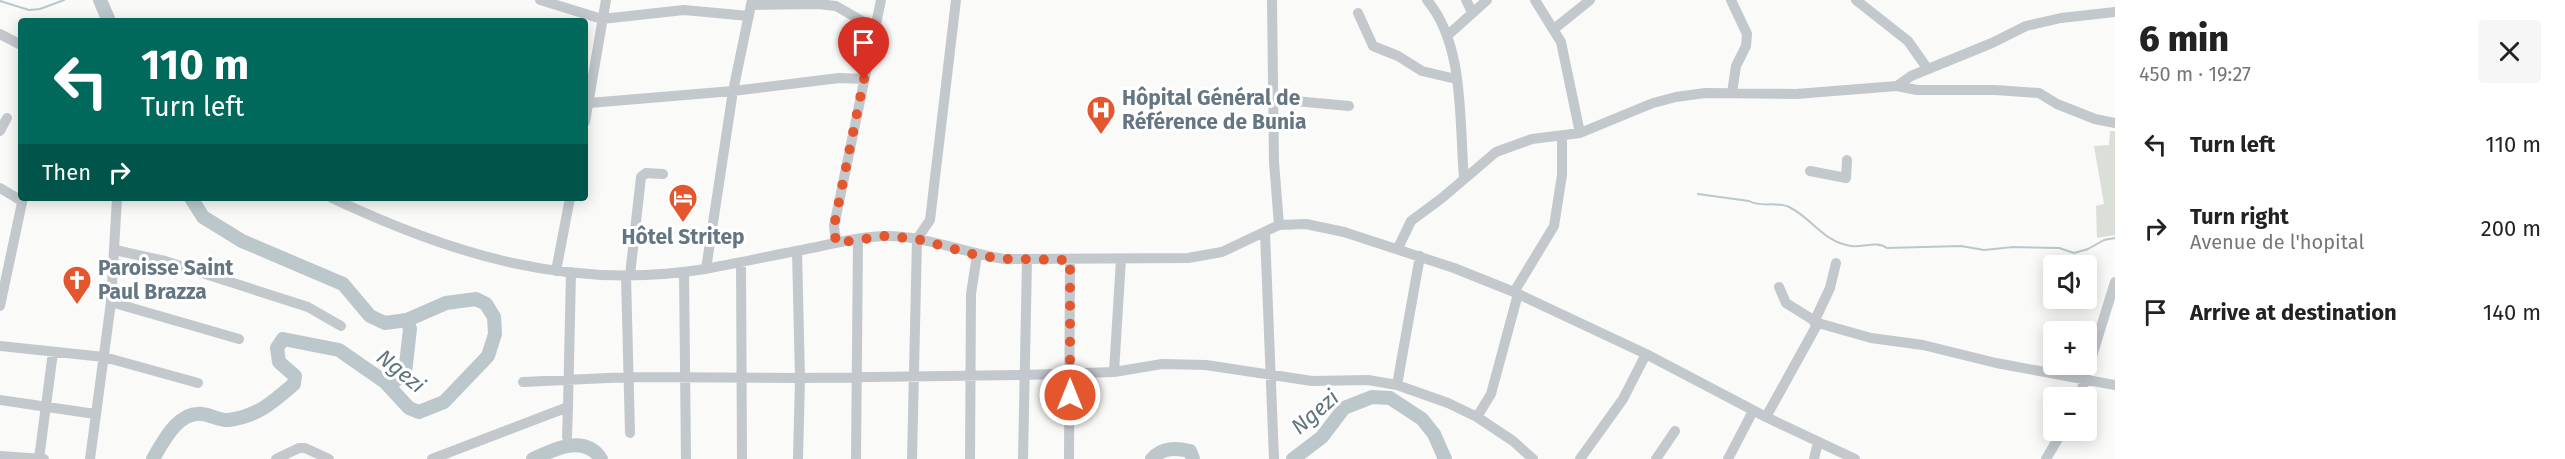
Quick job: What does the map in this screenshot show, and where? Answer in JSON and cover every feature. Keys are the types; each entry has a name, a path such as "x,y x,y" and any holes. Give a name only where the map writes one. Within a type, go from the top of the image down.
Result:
{"street":[{"path":"540,0 602,19 685,5 750,7 818,4 836,6 876,29"},
{"path":"588,108 606,0"},
{"path":"836,243 834,226 881,0"},
{"path":"912,459 917,239 930,220 956,0"},
{"path":"1272,0 1272,99 1279,225"},
{"path":"1427,0 1439,15 1448,35 1456,78 1464,178"},
{"path":"1466,0 1472,12"},
{"path":"1448,35 1487,0"},
{"path":"1535,0 1561,42 1580,133"},
{"path":"1554,29 1590,0"},
{"path":"1731,0 1747,34 1746,46 1736,66 1732,93"},
{"path":"1856,0 1908,41 1928,69"},
{"path":"706,269 733,91 750,7"},
{"path":"1897,86 1928,69 1992,43 2026,26 2061,18 2115,12"},
{"path":"1358,13 1372,46 1398,56 1422,71 1456,78"},
{"path":"0,34 18,43"},
{"path":"589,103 733,91 838,78 864,79"},
{"path":"1398,248 1411,221 1496,152 1532,139 1580,133 1653,103 1676,97 1705,93 1796,94 1897,86 1917,90 2039,93 2086,115 2115,123"},
{"path":"1272,99 1349,106"},
{"path":"0,131 7,118"},
{"path":"1477,417 1491,394 1516,293 1554,226 1562,175 1562,136"},
{"path":"1810,171 1846,178 1847,160"},
{"path":"630,433 628,275 641,177 646,173 663,174"},
{"path":"0,188 18,198"},
{"path":"0,306 22,201"},
{"path":"90,459 111,302 117,201"},
{"path":"340,201 417,236 477,256 556,271 628,275 706,269 797,250 885,236 917,239 976,255 1027,260 1199,256 1222,252 1279,225 1306,224 1344,232 1398,248 1516,293 1646,354 1753,411 1855,459"},
{"path":"556,271 569,201"},
{"path":"1265,233 1274,459"},
{"path":"856,459 858,239"},
{"path":"115,250 165,261 308,307 341,327"},
{"path":"797,250 800,378 798,459"},
{"path":"970,459 971,294 976,255"},
{"path":"1396,385 1420,256"},
{"path":"1114,372 1120,259"},
{"path":"1023,459 1027,260"},
{"path":"1069,459 1070,260"},
{"path":"741,262 742,459"},
{"path":"1766,417 1816,323 1830,288 1836,263"},
{"path":"567,437 571,272"},
{"path":"684,272 686,459"},
{"path":"2083,387 2115,282"},
{"path":"1779,287 1786,303 1816,323 1856,334 1934,348 1984,361 2115,385"},
{"path":"111,302 239,339"},
{"path":"0,346 104,357 198,383"},
{"path":"39,459 53,352"},
{"path":"1580,459 1623,399 1646,354"},
{"path":"522,382 629,377 800,378 1025,375 1114,372 1162,364 1206,365 1312,381 1368,380 1396,385 1477,417 1513,441 1533,459"},
{"path":"0,400 96,414"},
{"path":"432,459 568,407"},
{"path":"1728,459 1753,411"},
{"path":"1656,459 1675,431"},
{"path":"2046,459 2057,441"},
{"path":"1814,459 1818,442"},
{"path":"276,459 299,448 329,459"},
{"path":"0,456 44,459"}],"shaded area":[{"path":"2110,131 2115,131 2115,235 2097,238 2096,206 2104,204 2094,146 2109,145"}],"waterway":[{"path":"0,1 29,10 40,9 64,0"},
{"name":"Ngezi","path":"100,0 108,18"},
{"path":"1698,194 1759,204 1784,205 1797,212 1833,240 1851,246 1874,244 1887,248 1961,246 1984,250 2013,247 2059,248 2074,253 2088,249 2104,240 2115,238"},
{"name":"Ngezi","path":"153,459 172,429 186,417 202,414 223,420 239,418 257,412 294,384 295,376 279,362 277,348 283,339 339,350 385,382 409,408 419,412 444,402 488,356 495,334 494,317 486,304 476,299 446,303 407,320 385,323 370,316 343,284 242,241 203,217 193,201"},
{"path":"385,382 395,381 405,373 410,329 407,320"},
{"name":"Ngezi","path":"1293,459 1322,437 1344,408 1372,397 1390,398 1422,419 1434,434 1445,459"},
{"name":"Ngezi","path":"533,459 550,451 578,445 594,451 601,459"},
{"name":"Ngezi","path":"1152,459 1160,452 1174,449 1190,451 1193,459"}],"place":[{"name":"Hôpital Général de Référence de Bunia","path":"1101,136"},
{"name":"Hôtel Stritep","path":"683,224"},
{"name":"Paroisse Saint Paul Brazza","path":"77,306"}],"route":[{"path":"864,79 834,226 836,243 885,236 917,239 976,255 1004,259 1070,260 1070,395"}]}
